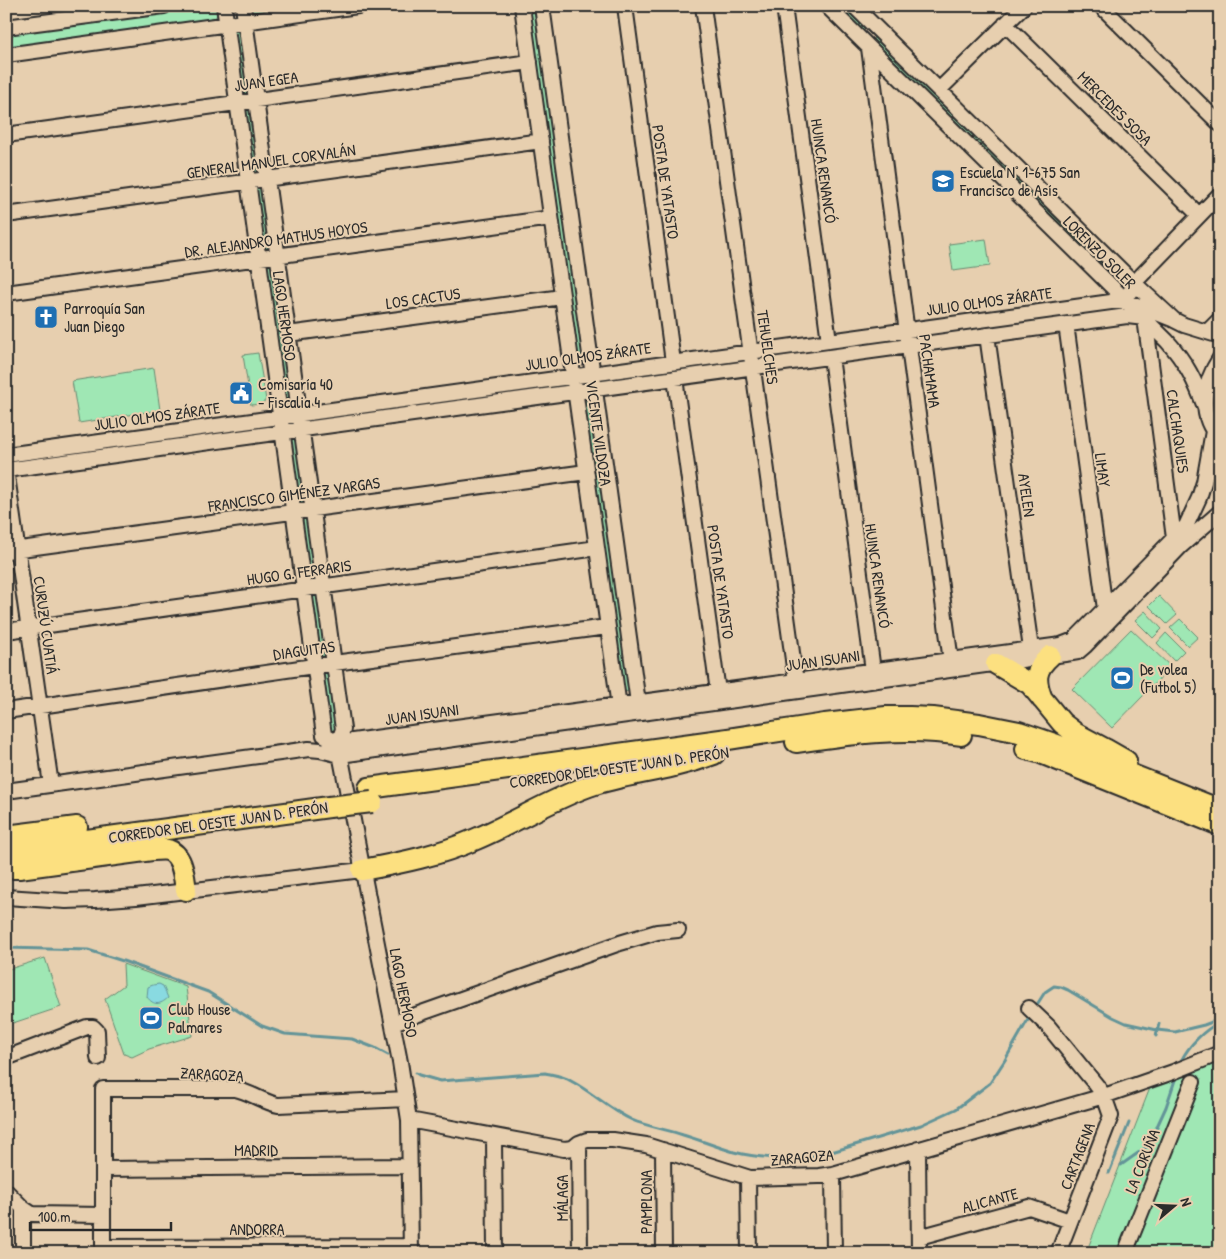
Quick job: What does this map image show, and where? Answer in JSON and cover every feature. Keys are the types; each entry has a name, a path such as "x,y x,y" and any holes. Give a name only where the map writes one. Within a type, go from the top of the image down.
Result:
{"highway":[{"path":"1038,655 1041,667 1037,676 1038,687 1043,700"},
{"path":"988,660 1030,684 1062,723 1075,733 1179,794"},
{"name":"CORREDOR DEL OESTE JUAN D. PERÓN","path":"6,850 825,724 894,717 933,718 979,724 1018,732 1057,745 1179,794 1206,810 1220,825"},
{"name":"CORREDOR DEL OESTE JUAN D. PERÓN","path":"370,795 714,754 838,736 907,731 954,734 1017,746 1206,810"},
{"path":"362,870 434,854 456,847 477,839 568,794 590,786 624,776 673,767 714,754"},
{"name":"CORREDOR DEL OESTE JUAN D. PERÓN","path":"6,836 328,801"},
{"path":"6,868 19,868 152,850 166,850 171,851 177,857 182,868 186,890"}],"street":[{"path":"6,27 65,13 164,6"},
{"name":"LAGO HERMOSO","path":"224,6 324,735 339,749"},
{"name":"LAGO HERMOSO","path":"243,6 343,729 339,749 409,1120 411,1249"},
{"path":"6,55 358,6"},
{"name":"VICENTE VILDOZA","path":"522,6 619,711"},
{"name":"VICENTE VILDOZA","path":"542,6 638,708"},
{"name":"POSTA DE YATASTO","path":"625,6 673,362"},
{"name":"TEHUELCHES","path":"703,6 796,686"},
{"name":"HUINCA RENANCÓ","path":"784,6 828,341"},
{"name":"LORENZO SOLER","path":"827,6 1126,302 1145,318 1179,354 1192,376 1205,407 1207,420 1216,434"},
{"name":"LORENZO SOLER","path":"854,6 1172,319 1184,325 1213,334"},
{"path":"939,90 1024,6"},
{"path":"1101,6 1220,124"},
{"name":"MERCEDES SOSA","path":"1006,24 1200,215"},
{"path":"866,45 874,26"},
{"name":"PACHAMAMA","path":"866,45 952,665"},
{"name":"JUAN EGEA","path":"6,136 530,62"},
{"name":"GENERAL MANUEL CORVALÁN","path":"6,215 541,140"},
{"path":"1126,302 1134,283 1220,194"},
{"name":"DR. ALEJANDRO MATHUS HOYOS","path":"6,293 552,218"},
{"name":"LOS CACTUS","path":"288,334 562,297"},
{"name":"JULIO OLMOS ZÁRATE","path":"6,455 1111,302 1126,302 1137,305 1172,319"},
{"name":"JULIO OLMOS ZÁRATE","path":"6,470 1066,324 1127,316 1145,318"},
{"name":"CALCHAQUIES","path":"1145,318 1178,542"},
{"path":"1213,334 1220,319"},
{"name":"LIMAY","path":"1066,324 1108,614"},
{"name":"AYELEN","path":"987,335 1038,655"},
{"name":"HUINCA RENANCÓ","path":"831,357 873,676"},
{"path":"1205,407 1209,377 1220,358"},
{"name":"POSTA DE YATASTO","path":"676,378 719,697"},
{"name":"JUAN ISUANI","path":"1178,542 1199,498 1216,434"},
{"name":"CURUZÚ CUATIÁ","path":"6,470 12,550 28,628 51,785"},
{"name":"FRANCISCO GIMÉNEZ VARGAS","path":"12,550 586,472"},
{"name":"JUAN ISUANI","path":"6,791 309,749 339,749 988,660 1078,652 1108,614 1178,542 1220,512"},
{"name":"HUGO G. FERRARIS","path":"6,631 597,548"},
{"name":"JUAN ISUANI","path":"1038,655 1074,640 1108,614"},
{"name":"DIAGUITAS","path":"6,711 334,663 607,628"},
{"path":"6,897 66,901 136,897 362,870"},
{"path":"392,1023 620,943 657,932 678,930"},
{"name":"CARTAGENA","path":"1029,1008 1048,1026 1104,1096 1111,1116 1058,1253"},
{"path":"6,1058 87,1026 93,1027 97,1031 98,1058"},
{"name":"ZARAGOZA","path":"409,1120 564,1149 573,1148 587,1140 595,1139 646,1145 748,1178 819,1176 833,1174 1104,1096 1220,1053"},
{"name":"LA CORUÑA","path":"1125,1253 1193,1082"},
{"name":"ZARAGOZA","path":"103,1169 103,1089 235,1089 278,1105 406,1099"},
{"path":"494,1136 495,1253"},
{"name":"MÁLAGA","path":"580,1143 580,1253"},
{"path":"918,1149 919,1253"},
{"name":"PAMPLONA","path":"663,1150 664,1253"},
{"name":"MADRID","path":"103,1169 410,1166"},
{"path":"103,1169 103,1250"},
{"path":"833,1174 834,1253"},
{"path":"748,1178 749,1253"},
{"path":"6,1191 28,1212 36,1215 103,1215"},
{"name":"ALICANTE","path":"919,1237 1029,1207 1070,1221"},
{"path":"23,1208 23,1253"},
{"name":"ANDORRA","path":"103,1250 411,1249"}],"green space":[{"path":"215,6 218,14 214,19 6,49 6,34"},
{"path":"247,6 314,6 253,14 250,13"},
{"path":"528,6 535,6 584,361 578,362"},
{"path":"835,6 844,6 865,27 861,32"},
{"path":"239,31 248,93 242,94 233,32"},
{"path":"875,36 1121,279 1117,285 872,41"},
{"path":"250,109 259,171 253,172 244,110"},
{"path":"256,186 261,186 269,250 265,250"},
{"path":"986,239 990,266 953,271 949,244"},
{"path":"266,264 272,264 291,404 285,405"},
{"path":"1117,306 1121,308 1119,311 917,339 915,336"},
{"path":"897,338 897,341 760,361 758,358 759,356"},
{"path":"258,353 266,400 261,404 251,405 243,355"},
{"path":"740,358 741,363 607,382 605,380 605,378"},
{"path":"154,368 160,410 79,423 72,381"},
{"path":"560,382 560,388 308,423 306,419"},
{"path":"584,401 589,401 629,691 624,692"},
{"path":"275,423 275,427 13,463 12,461"},
{"path":"296,438 304,501 298,502 290,439"},
{"path":"301,517 306,517 315,580 309,581"},
{"path":"317,594 325,658 319,659 311,595"},
{"path":"1159,596 1177,615 1167,624 1149,606"},
{"path":"1145,611 1162,629 1153,638 1135,620"},
{"path":"1180,619 1198,637 1188,646 1170,628"},
{"name":"De volea (Futbol 5)","path":"1131,629 1171,667 1112,728 1072,689"},
{"path":"1166,633 1184,651 1174,661 1157,643"},
{"path":"327,673 336,732 330,733 322,674"},
{"path":"45,958 61,1007 13,1023 6,1001 6,970"},
{"name":"Club House Palmares","path":"123,964 186,987 192,1036 149,1049 132,1057 124,1054 105,999 124,985"},
{"path":"1220,1060 1220,1253 1086,1253 1150,1088"}],"water":[{"path":"159,984 163,986 168,998 157,1004 147,997 148,987"}],"waterway":[{"path":"6,948 88,950 208,992 262,1026 285,1034 352,1039 388,1055"},
{"path":"1036,1006 1045,992 1054,986 1068,990 1126,1023 1157,1030 1175,1032 1220,1019"},
{"path":"416,1073 440,1081 545,1073 555,1075 571,1081 624,1116 638,1122 745,1154 779,1158 803,1157 825,1154 921,1125 956,1109 990,1083 1029,1018"},
{"path":"1181,1061 1188,1049 1198,1038 1220,1022"},
{"path":"1156,1036 1159,1024"},
{"path":"1121,1165 1148,1146 1166,1107 1176,1077"},
{"path":"1109,1173 1129,1123"}],"place":[{"name":"Escuela N° 1-675 San Francisco de Asís","path":"943,181"},
{"name":"Parroquía San Juan Diego","path":"46,317"},
{"name":"Comisaría 40 - Fiscalia 4","path":"241,393"},
{"name":"De volea (Futbol 5)","path":"1122,678"},
{"name":"Club House Palmares","path":"151,1018"}]}
